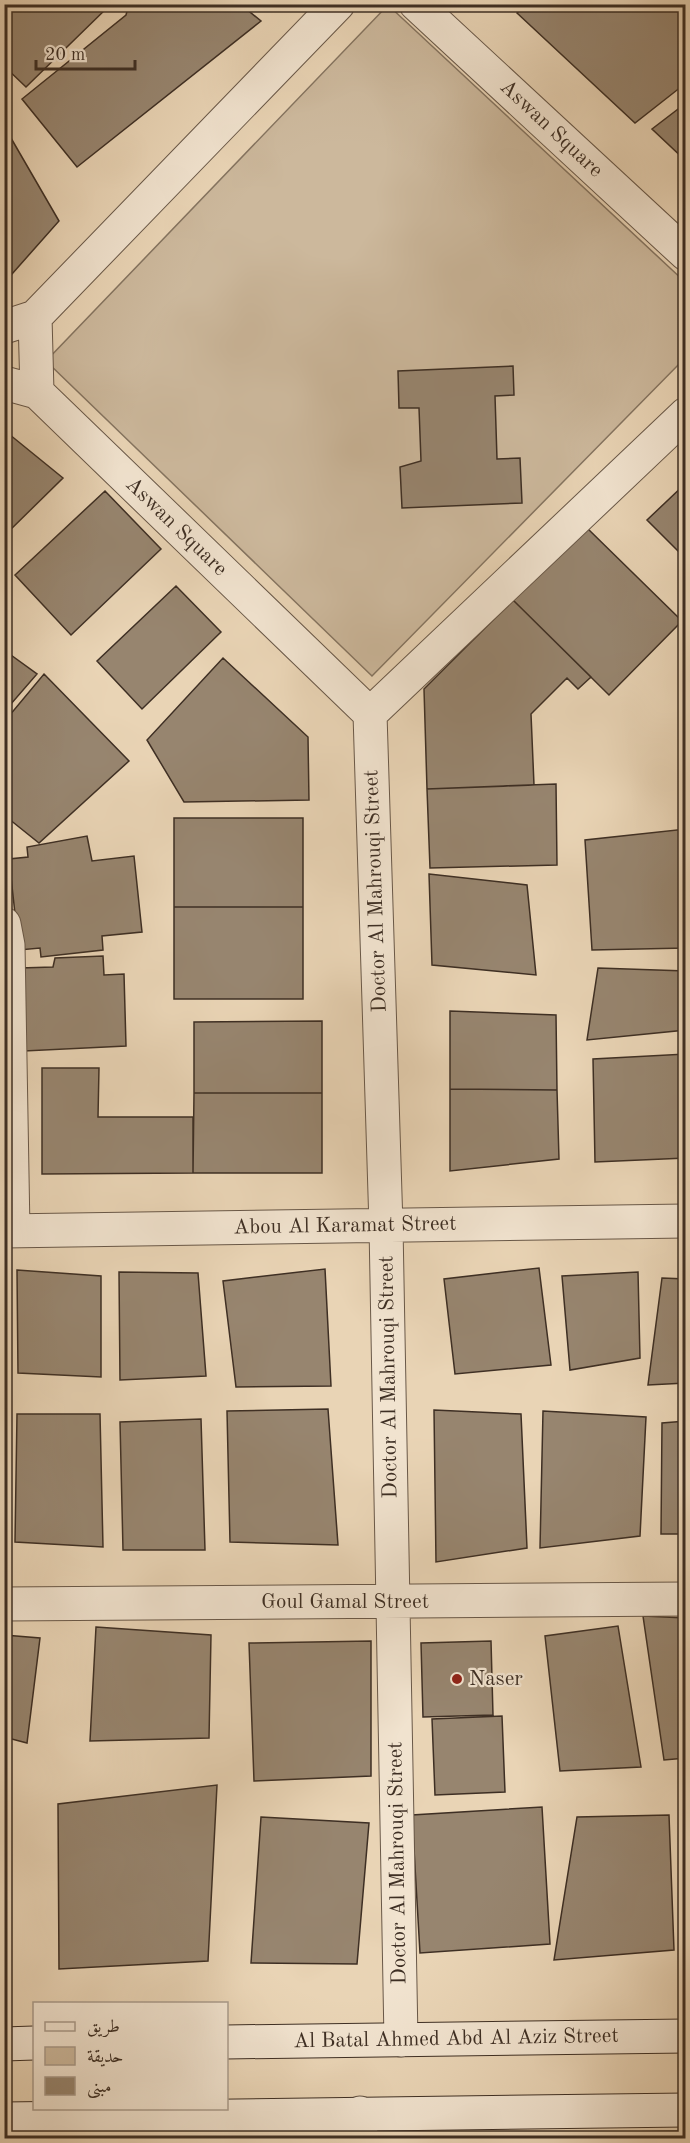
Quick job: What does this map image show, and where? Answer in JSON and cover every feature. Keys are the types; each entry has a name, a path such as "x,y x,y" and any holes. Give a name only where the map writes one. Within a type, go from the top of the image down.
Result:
{"street":[{"path":"37,392 20,322 338,4"},
{"name":"Aswan Square","path":"416,4 686,254"},
{"path":"4,382 37,392"},
{"name":"Aswan Square","path":"37,392 370,714"},
{"path":"370,714 686,414"},
{"name":"Doctor Al Mahrouqi Street","path":"370,714 386,1226 401,2040"},
{"path":"4,924 8,945 9,1231"},
{"name":"Abou Al Karamat Street","path":"9,1231 686,1221"},
{"name":"Goul Gamal Street","path":"4,1604 686,1599"},
{"name":"Al Batal Ahmed Abd Al Aziz Street","path":"228,2042 686,2036"},
{"path":"4,2044 33,2043"},
{"path":"4,2119 360,2126 686,2110"}],"green space":[{"path":"388,5 685,282 685,358 372,676 46,361"}],"building":[{"path":"4,4 111,4 26,87 4,66"},
{"path":"129,4 240,4 261,21 77,167 22,99 126,15"},
{"path":"526,4 669,4 686,17 686,83 635,123 517,13"},
{"path":"686,103 686,161 652,129"},
{"path":"4,126 59,221 4,283"},
{"path":"513,366 514,395 495,396 497,459 520,458 522,503 402,508 400,467 421,461 419,408 399,408 398,371"},
{"path":"4,430 63,478 4,536"},
{"path":"686,483 686,559 647,520"},
{"path":"105,491 161,549 71,635 15,575"},
{"path":"586,527 682,621 609,695 513,600"},
{"path":"176,586 221,632 142,709 97,661"},
{"path":"513,600 591,677 578,689 567,678 531,714 534,785 427,789 424,689"},
{"path":"4,650 37,674 4,712"},
{"path":"223,658 308,737 309,800 184,802 147,740"},
{"path":"44,674 129,761 39,843 4,815 4,722"},
{"path":"556,784 557,865 430,868 427,789"},
{"path":"174,818 303,818 303,907 174,907"},
{"path":"686,829 686,948 592,950 585,840"},
{"path":"87,836 92,861 134,856 142,932 102,936 103,950 41,957 40,948 19,950 9,859 28,857 27,847"},
{"path":"429,874 527,885 536,975 432,965"},
{"path":"174,907 303,907 303,999 174,999"},
{"path":"103,956 104,975 124,974 126,1046 24,1051 20,968 53,967 55,958"},
{"path":"598,968 686,971 686,1030 587,1040"},
{"path":"450,1011 556,1015 557,1090 450,1089"},
{"path":"322,1021 322,1093 194,1093 194,1022"},
{"path":"686,1054 686,1158 595,1162 593,1059"},
{"path":"42,1068 99,1068 98,1117 193,1117 193,1173 42,1174"},
{"path":"450,1089 557,1090 559,1159 450,1171"},
{"path":"194,1093 322,1093 322,1173 193,1173"},
{"path":"539,1268 551,1365 455,1374 444,1279"},
{"path":"325,1269 331,1386 236,1387 223,1281"},
{"path":"17,1270 101,1276 101,1377 18,1373"},
{"path":"119,1272 198,1273 206,1376 120,1380"},
{"path":"638,1272 640,1358 570,1370 562,1276"},
{"path":"662,1278 686,1279 686,1383 648,1385"},
{"path":"328,1409 338,1545 230,1542 227,1411"},
{"path":"434,1410 521,1414 527,1548 436,1562"},
{"path":"543,1411 646,1417 640,1536 540,1548"},
{"path":"17,1414 100,1414 103,1547 15,1542"},
{"path":"201,1419 205,1550 123,1550 120,1422"},
{"path":"686,1421 686,1534 661,1534 662,1423"},
{"path":"643,1616 686,1618 686,1758 664,1760"},
{"path":"618,1626 641,1767 560,1771 545,1636"},
{"path":"96,1627 211,1635 209,1738 90,1741"},
{"path":"4,1635 40,1638 27,1743 4,1737"},
{"path":"371,1641 371,1776 254,1781 249,1643"},
{"name":"Naser","path":"491,1641 493,1715 423,1717 421,1643"},
{"path":"502,1716 505,1792 435,1795 432,1719"},
{"path":"217,1785 208,1961 59,1969 58,1804"},
{"path":"542,1807 550,1944 420,1953 412,1815"},
{"path":"669,1815 674,1950 554,1960 577,1817"},
{"path":"261,1817 369,1823 357,1964 251,1963"},
{"path":"686,2131 686,2138 624,2138 624,2132"},
{"path":"267,2136 267,2138 200,2138 200,2137"}],"place":[{"name":"Naser","path":"457,1679"}]}
